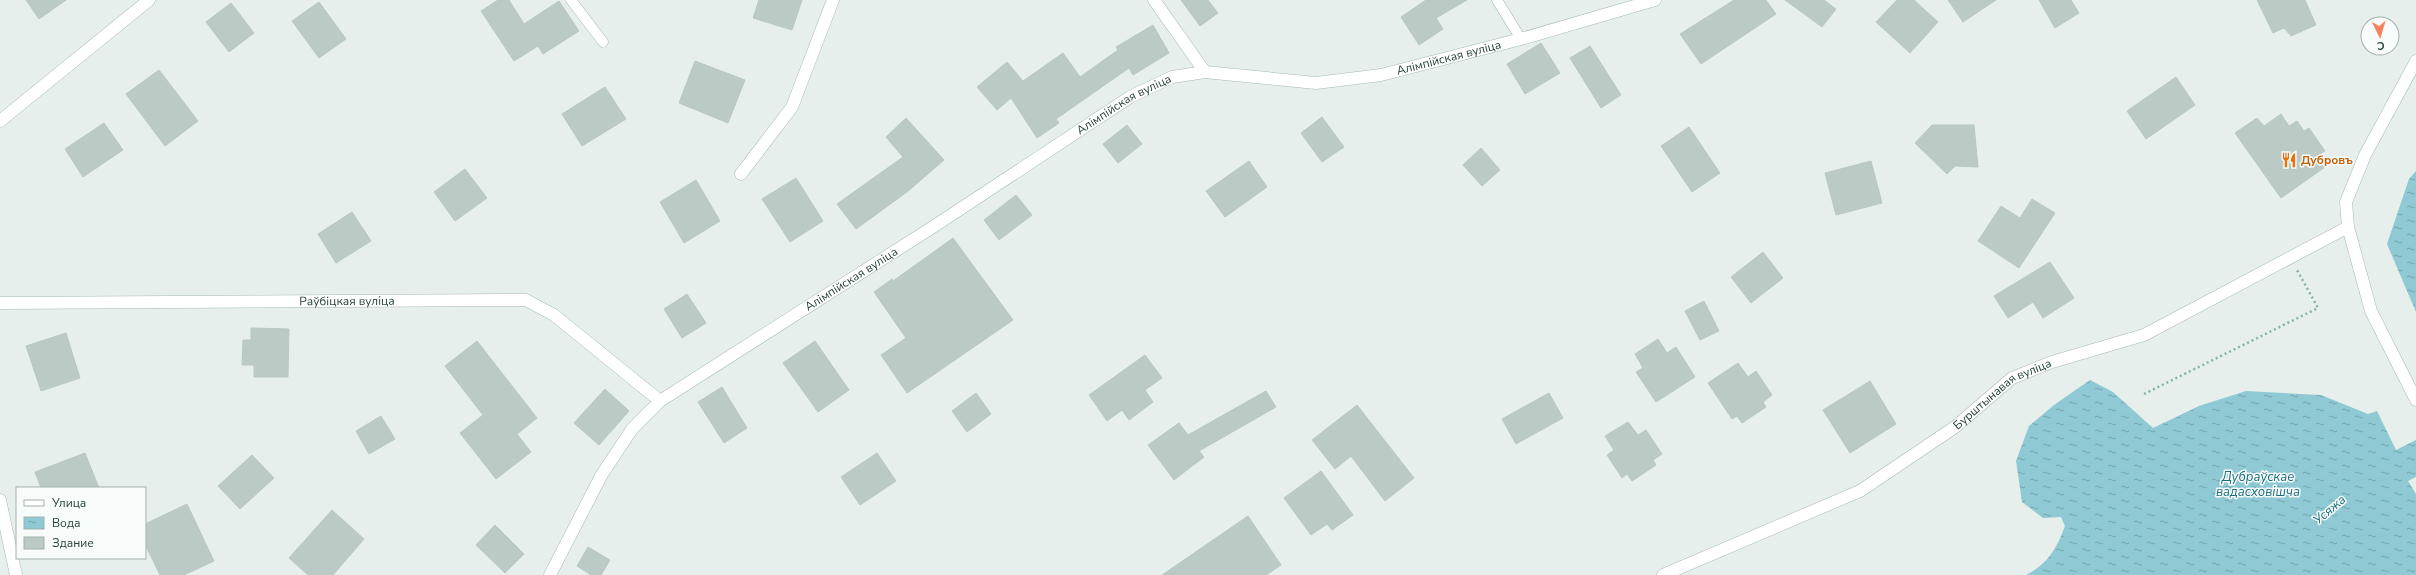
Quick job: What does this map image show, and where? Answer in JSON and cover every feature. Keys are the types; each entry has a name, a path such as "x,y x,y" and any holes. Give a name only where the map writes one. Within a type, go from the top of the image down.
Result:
{"street":[{"path":"0,121 149,0"},
{"path":"741,174 792,107 833,0"},
{"path":"1154,0 1205,72"},
{"name":"Алімпійская вуліца","path":"550,575 609,464 632,428 660,401 942,221 1130,97 1172,77 1205,72 1316,83 1381,75 1521,39 1655,0"},
{"path":"2416,61 2365,155 2346,202 2348,227 2371,311 2416,400"},
{"name":"Бурштынавая вуліца","path":"1663,575 1860,490 1955,427 2012,378 2052,362 2144,334 2348,227"},
{"name":"Раўбіцкая вуліца","path":"0,303 526,300 554,315 660,401"},
{"path":"0,500 16,575"}],"lane":[{"path":"571,0 603,42"},
{"path":"1497,0 1521,39"}],"path":[{"path":"2144,394 2318,308 2290,258"}],"water":[{"path":"2416,171 2416,312 2387,244 2409,179"},
{"name":"Дубраўскае вадасховішча","path":"2090,380 2113,392 2153,428 2199,406 2246,391 2321,395 2368,414 2377,411 2396,450 2416,440 2416,477 2408,481 2416,494 2416,575 2026,575 2034,571 2051,555 2065,526 2061,517 2043,518 2022,502 2016,461 2029,426 2054,405"}],"building":[{"path":"26,0 66,0 39,19"},
{"path":"498,0 509,0 524,24 559,1 579,31 543,54 538,46 514,61 481,11"},
{"path":"759,0 802,0 792,30 753,18"},
{"path":"1181,0 1208,0 1218,13 1200,26"},
{"path":"1426,0 1467,0 1436,18 1443,29 1419,45 1401,17"},
{"path":"1734,0 1766,0 1776,14 1701,64 1680,34"},
{"path":"1785,0 1824,0 1836,9 1822,27"},
{"path":"1897,0 1914,0 1938,22 1910,53 1876,22"},
{"path":"1948,0 1996,0 1963,22"},
{"path":"2039,0 2071,0 2079,13 2055,28"},
{"path":"2257,0 2305,0 2316,25 2291,36 2284,28 2273,33"},
{"path":"319,2 346,39 319,58 292,21"},
{"path":"231,3 254,33 229,52 206,22"},
{"path":"1153,25 1169,53 1133,75 1129,68 1056,119 1059,123 1037,138 1011,98 997,110 977,87 1007,62 1023,81 1063,53 1080,77 1118,50 1116,47"},
{"path":"1541,43 1560,73 1525,94 1507,64"},
{"path":"1590,46 1621,95 1601,108 1570,58"},
{"path":"695,61 745,80 728,123 679,103"},
{"path":"159,70 198,121 165,146 126,94"},
{"path":"2176,77 2195,105 2146,139 2127,111"},
{"path":"605,87 626,119 582,146 562,114"},
{"name":"Дубровъ","path":"2281,114 2289,126 2297,121 2304,131 2309,128 2325,151 2320,154 2328,165 2281,198 2235,133 2257,118 2264,126"},
{"path":"1322,117 1344,147 1322,162 1301,133"},
{"path":"906,118 944,160 907,192 856,229 837,204 903,157 886,137"},
{"path":"104,123 123,150 83,177 65,149"},
{"path":"1127,125 1142,144 1118,163 1103,144"},
{"path":"1932,125 1974,125 1978,167 1955,166 1947,174 1915,143"},
{"path":"1689,127 1720,173 1692,192 1661,146"},
{"path":"1481,148 1500,170 1482,186 1463,165"},
{"path":"1249,161 1267,187 1225,217 1206,191"},
{"path":"1871,161 1882,203 1836,215 1825,173"},
{"path":"465,169 487,198 455,221 434,192"},
{"path":"796,178 823,221 790,242 762,199"},
{"path":"696,180 720,221 684,243 660,202"},
{"path":"1016,195 1032,215 999,240 984,220"},
{"path":"2032,199 2055,213 2019,268 1978,241 2001,206 2020,218"},
{"path":"352,212 371,241 336,263 318,234"},
{"path":"953,238 1013,320 907,393 881,355 906,338 874,292 892,279 893,281"},
{"path":"1763,252 1783,278 1751,303 1731,277"},
{"path":"2050,262 2074,298 2043,318 2033,302 2008,318 1994,296"},
{"path":"687,294 706,323 682,338 664,309"},
{"path":"1704,301 1719,331 1700,340 1685,311"},
{"path":"251,328 289,329 288,377 254,377 254,365 242,365 243,340 251,340"},
{"path":"66,333 80,378 41,391 26,346"},
{"path":"1658,339 1667,353 1676,347 1695,377 1656,402 1636,372 1643,368 1635,354"},
{"path":"477,341 537,418 517,434 531,452 496,479 460,433 483,415 445,366"},
{"path":"815,341 849,390 818,412 783,363"},
{"path":"1145,355 1162,378 1145,390 1153,402 1129,420 1122,410 1107,421 1089,395"},
{"path":"1738,363 1748,377 1756,371 1772,395 1763,402 1766,407 1742,423 1737,416 1732,419 1708,383"},
{"path":"1870,381 1896,424 1850,453 1823,410"},
{"path":"722,387 747,428 724,443 698,402"},
{"path":"605,389 629,411 599,445 574,423"},
{"path":"1266,391 1276,407 1199,451 1204,457 1174,480 1148,445 1179,423 1188,435"},
{"path":"976,393 991,414 967,432 952,411"},
{"path":"1549,393 1563,418 1516,444 1502,419"},
{"path":"1357,405 1414,478 1385,501 1351,456 1335,469 1312,440"},
{"path":"381,416 395,439 369,454 356,431"},
{"path":"1628,422 1638,435 1646,430 1662,454 1653,460 1656,465 1632,481 1627,474 1622,478 1607,455 1614,450 1605,436"},
{"path":"85,453 99,487 41,487 35,472"},
{"path":"877,453 896,481 860,505 841,477"},
{"path":"252,455 274,478 240,509 218,486"},
{"path":"1321,471 1353,515 1332,530 1327,524 1311,535 1284,498"},
{"path":"187,504 214,561 184,575 160,575 146,546 146,524"},
{"path":"332,510 364,539 333,575 308,575 289,558"},
{"path":"1248,516 1281,565 1266,575 1162,575"},
{"path":"495,525 524,554 505,573 476,545"},
{"path":"588,547 610,560 601,575 591,575 577,566"}],"place":[{"name":"Дубровъ","path":"2289,160"}],"water label":[{"name":"Усяжа","path":"2329,509"}]}
